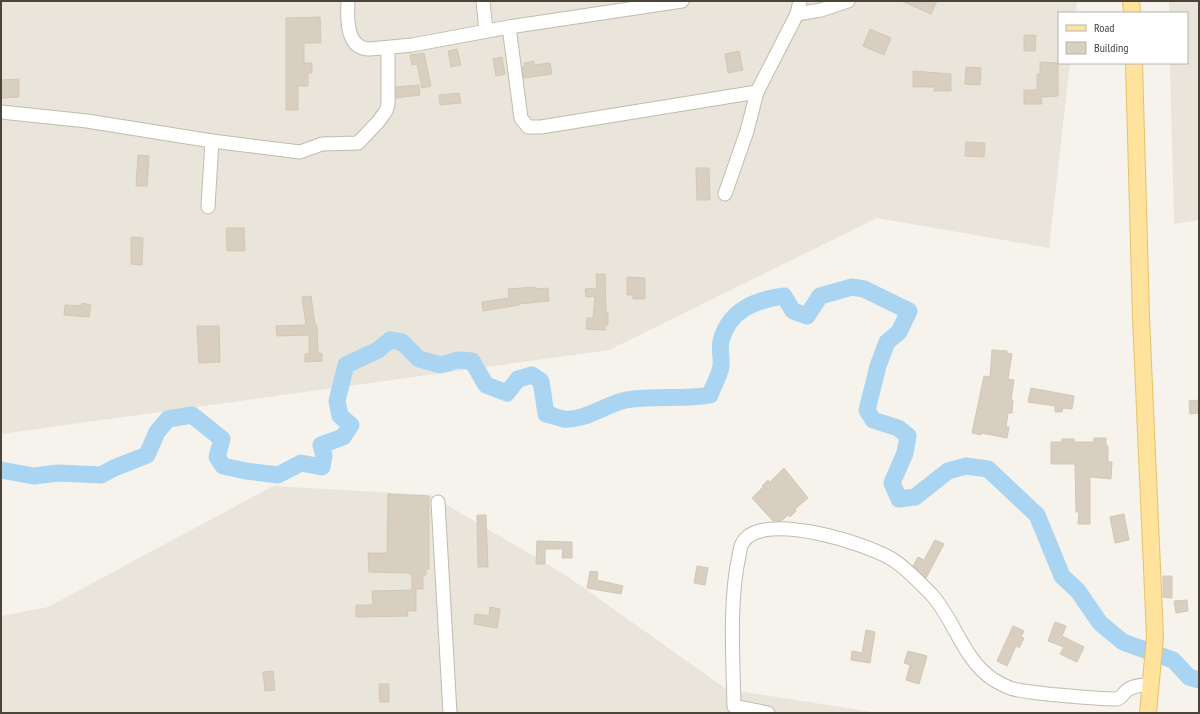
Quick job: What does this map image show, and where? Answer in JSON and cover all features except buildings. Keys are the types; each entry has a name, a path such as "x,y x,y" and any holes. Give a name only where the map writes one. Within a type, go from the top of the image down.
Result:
{"main road":[{"path":"1132,1 1132,12"},
{"path":"1134,64 1141,317 1155,637 1154,665 1148,713"}],"street":[{"path":"348,1 349,28 354,43 363,49 388,48 419,44 509,27 682,1"},
{"path":"483,1 486,31"},
{"path":"725,194 747,131 757,92 797,14 800,1"},
{"path":"797,14 821,10 848,1"},
{"path":"509,27 521,118 528,127 541,127 757,92"},
{"path":"1,112 87,121 212,141 300,152 322,144 358,143 386,112 388,105 388,48"},
{"path":"208,207 212,141"},
{"path":"438,502 450,713"},
{"path":"768,713 734,710 734,595 737,564 742,543 749,534 763,530 810,531 860,544 895,561 932,595 947,614 970,657 992,679 1010,688 1070,696 1117,699 1121,698 1128,689 1134,686 1151,685"}],"shaded area":[{"path":"1,1 1077,1 1076,12 1058,12 1058,64 1070,64 1049,248 877,218 609,350 1,434"},
{"path":"1169,1 1199,1 1199,220 1174,224 1170,64 1188,64 1188,12 1169,12"},
{"path":"273,486 430,495 567,576 726,689 879,713 1,713 1,616 48,607"}],"waterway":[{"path":"1,470 34,476 58,473 101,475 114,468 147,455 157,432 168,419 192,415 222,439 217,457 223,466 246,471 278,475 301,463 322,467 324,456 321,445 343,437 351,425 340,416 337,401 346,365 378,350 390,340 402,342 419,359 441,365 457,360 472,361 486,385 507,393 518,379 532,375 541,381 546,414 564,419 572,419 588,415 626,400 710,395 720,369 720,344 725,330 730,321 745,308 763,300 784,296 793,311 807,316 820,296 852,287 864,289 909,311 899,332 887,342 878,366 867,410 873,420 898,428 908,436 905,453 892,483 899,499 915,497 948,471 966,466 988,469 1037,515 1062,576 1078,591 1100,623 1123,642 1173,660 1189,677 1199,680"}]}
